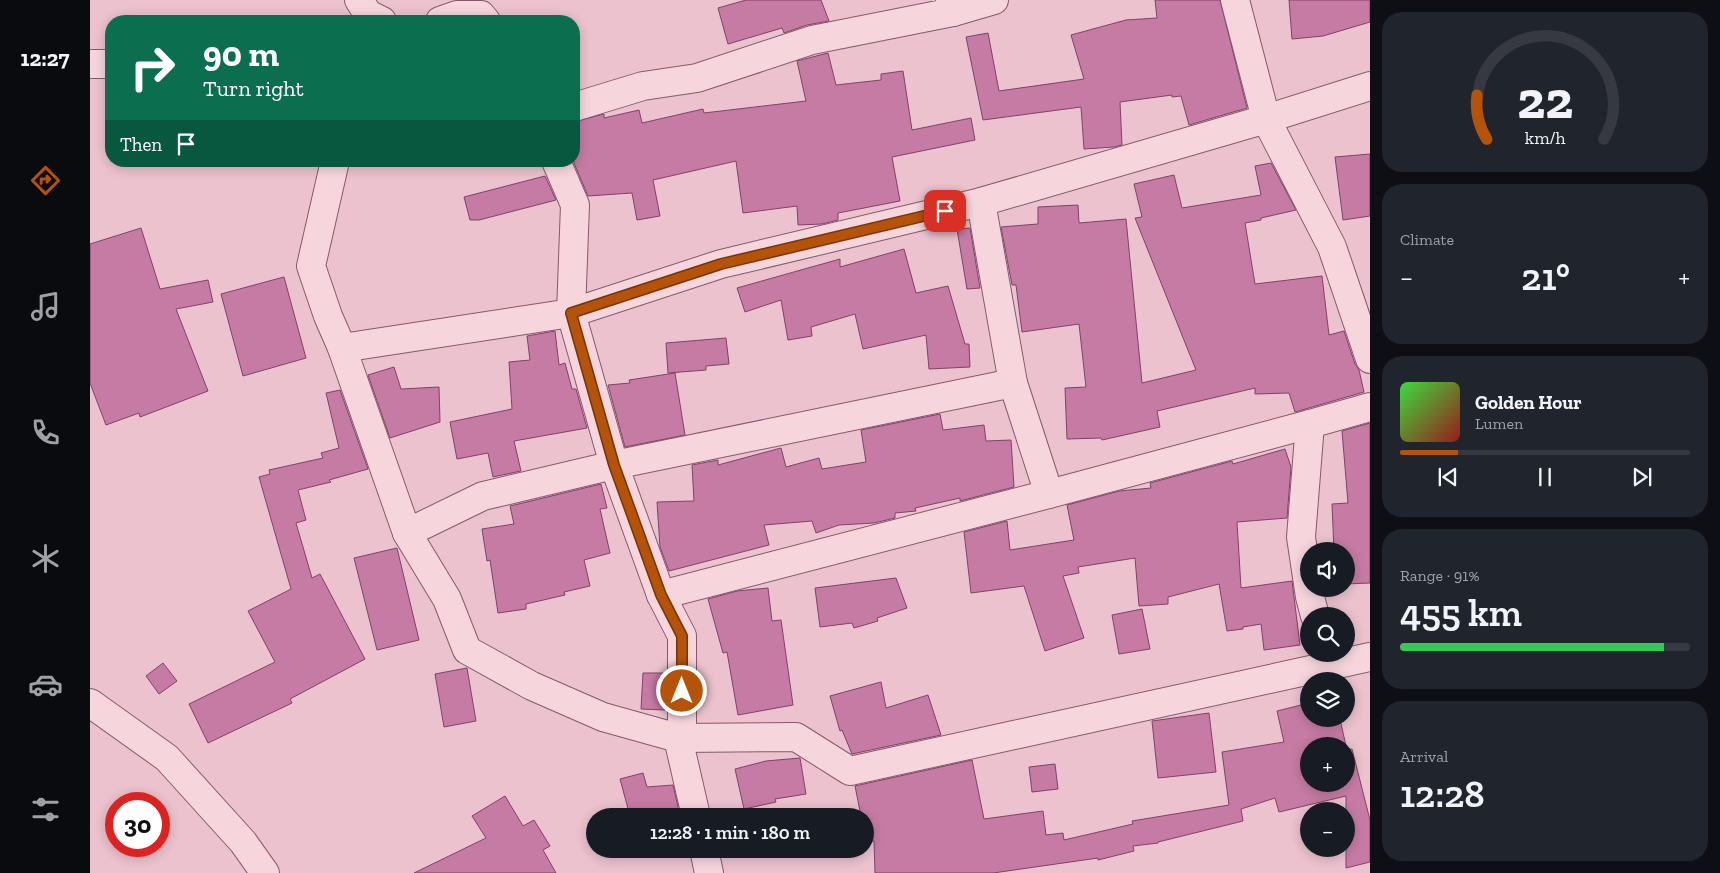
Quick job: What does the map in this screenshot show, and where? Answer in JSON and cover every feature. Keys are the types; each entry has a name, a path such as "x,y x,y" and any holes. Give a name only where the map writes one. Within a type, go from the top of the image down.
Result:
{"street":[{"path":"580,105 643,86 697,78 812,40 951,6 994,0"},
{"path":"1235,0 1266,119 1332,247 1370,359"},
{"path":"457,15 482,15"},
{"path":"90,64 105,64"},
{"path":"342,348 571,313 721,264 981,202 1266,119 1370,86"},
{"path":"334,167 311,266 407,533 447,599 467,650 532,686 603,717 678,738 796,737 850,771 1315,662"},
{"path":"559,167 575,205 571,313 614,465 661,595 682,636 682,728 678,738 694,808"},
{"path":"981,202 1013,383 1049,494"},
{"path":"407,533 483,496 614,465 1013,383"},
{"path":"661,595 1049,494 1370,406"},
{"path":"1310,424 1301,537 1313,607"},
{"path":"1355,658 1370,657"},
{"path":"90,703 167,758 243,842 265,873"},
{"path":"706,858 709,873"}],"building":[{"path":"746,0 821,0 829,21 807,25 784,33 782,28 728,44 718,8"},
{"path":"1155,0 1220,0 1247,108 1189,125 1181,96 1172,97 1172,95 1120,102 1122,145 1084,149 1081,107 983,120 966,37 988,33 999,91 1084,79 1071,35 1126,20 1157,18"},
{"path":"1289,0 1370,0 1370,22 1323,36 1292,39"},
{"path":"828,53 836,85 881,80 881,74 903,71 912,130 971,118 975,140 892,157 900,201 838,213 838,220 822,224 798,225 797,206 743,213 736,161 653,180 660,216 637,220 632,193 588,196 576,167 580,167 580,120 604,114 604,118 639,110 642,123 703,109 704,113 806,101 797,61"},
{"path":"1370,154 1370,216 1343,220 1335,157"},
{"path":"1271,163 1296,210 1245,223 1255,284 1322,276 1329,335 1344,331 1355,364 1359,370 1364,392 1295,412 1289,393 1255,394 1255,388 1157,411 1160,427 1102,440 1101,438 1067,439 1065,388 1086,387 1079,324 1022,332 1016,285 1012,285 1001,227 1038,224 1038,207 1078,205 1079,223 1126,219 1142,383 1196,370 1135,218 1142,217 1134,184 1174,175 1182,208 1261,195 1255,166"},
{"path":"545,176 556,200 479,220 470,220 464,197"},
{"path":"141,228 160,289 208,280 213,302 176,309 208,391 140,417 139,413 106,425 90,383 90,244"},
{"path":"970,228 980,288 967,289 957,229"},
{"path":"904,249 916,293 948,286 965,344 969,344 970,367 929,369 926,335 863,349 855,314 811,327 812,336 788,340 781,300 745,312 737,288 840,259 840,267"},
{"path":"284,277 306,358 243,376 221,294"},
{"path":"555,331 559,365 565,363 572,389 576,389 587,428 514,441 521,471 493,477 488,453 457,459 450,422 512,409 509,362 530,360 527,336"},
{"path":"726,338 729,364 706,366 706,370 668,373 666,343"},
{"path":"394,367 401,389 439,387 440,422 390,438 368,375"},
{"path":"675,373 685,435 625,447 608,385 630,383 629,380"},
{"path":"340,390 368,469 329,480 331,482 298,490 306,520 296,523 312,578 320,574 365,659 290,699 292,703 208,743 189,704 275,662 248,611 291,589 259,477 270,474 269,470 323,458 321,453 339,448 326,393"},
{"path":"940,414 943,430 984,425 986,441 1011,440 1014,487 960,501 960,498 915,508 916,511 895,513 895,518 874,523 839,525 816,533 812,521 764,525 769,545 669,571 660,547 657,502 694,501 692,465 718,460 718,465 781,448 786,467 819,458 822,469 866,462 861,430"},
{"path":"1370,423 1370,583 1355,584 1355,542 1334,542 1332,504 1348,503 1342,431"},
{"path":"1285,449 1291,467 1287,518 1237,522 1241,588 1292,581 1300,645 1264,650 1261,624 1227,631 1219,584 1168,597 1168,604 1139,606 1135,558 1078,567 1079,573 1063,576 1084,638 1045,651 1024,586 971,593 964,532 1007,521 1010,550 1074,540 1067,505 1119,491 1151,488 1150,483 1232,461 1233,464"},
{"path":"601,484 607,508 600,509 610,553 584,560 590,586 564,592 565,595 526,604 526,609 498,613 490,560 487,561 482,529 514,524 510,506"},
{"path":"397,548 419,640 377,650 354,558"},
{"path":"896,578 907,608 877,618 878,621 854,628 852,623 820,627 815,588"},
{"path":"768,588 772,621 781,620 793,705 738,715 727,652 723,653 708,599 737,591"},
{"path":"1142,609 1150,649 1119,654 1112,615"},
{"path":"163,663 177,681 159,694 146,676"},
{"path":"467,668 476,721 444,727 435,674"},
{"path":"643,673 666,673 665,710 641,709"},
{"path":"881,682 886,708 928,695 941,735 852,754 842,730 840,731 830,696"},
{"path":"1300,705 1300,727 1342,727 1344,737 1300,737 1300,792 1355,792 1355,761 1370,820 1370,862 1346,868 1346,857 1355,857 1355,802 1346,802 1346,796 1321,802 1300,802 1300,807 1279,812 1275,798 1241,809 1243,821 1158,843 1133,846 1134,851 1098,860 1098,858 993,873 875,873 874,808 859,808 855,786 972,760 984,819 1043,811 1046,835 1063,833 1064,840 1133,824 1132,821 1229,805 1222,752 1284,742 1277,711"},
{"path":"1209,713 1216,772 1158,778 1152,721"},
{"path":"800,758 806,794 775,799 776,802 744,808 735,769 766,761"},
{"path":"1055,764 1058,789 1032,792 1029,767"},
{"path":"643,773 647,787 673,785 678,808 628,808 620,779"},
{"path":"505,796 523,826 534,820 550,846 543,850 556,873 414,873 486,838 472,816"}],"route":[{"path":"682,691 682,636 661,595 614,465 571,313 721,264 945,211"}]}
